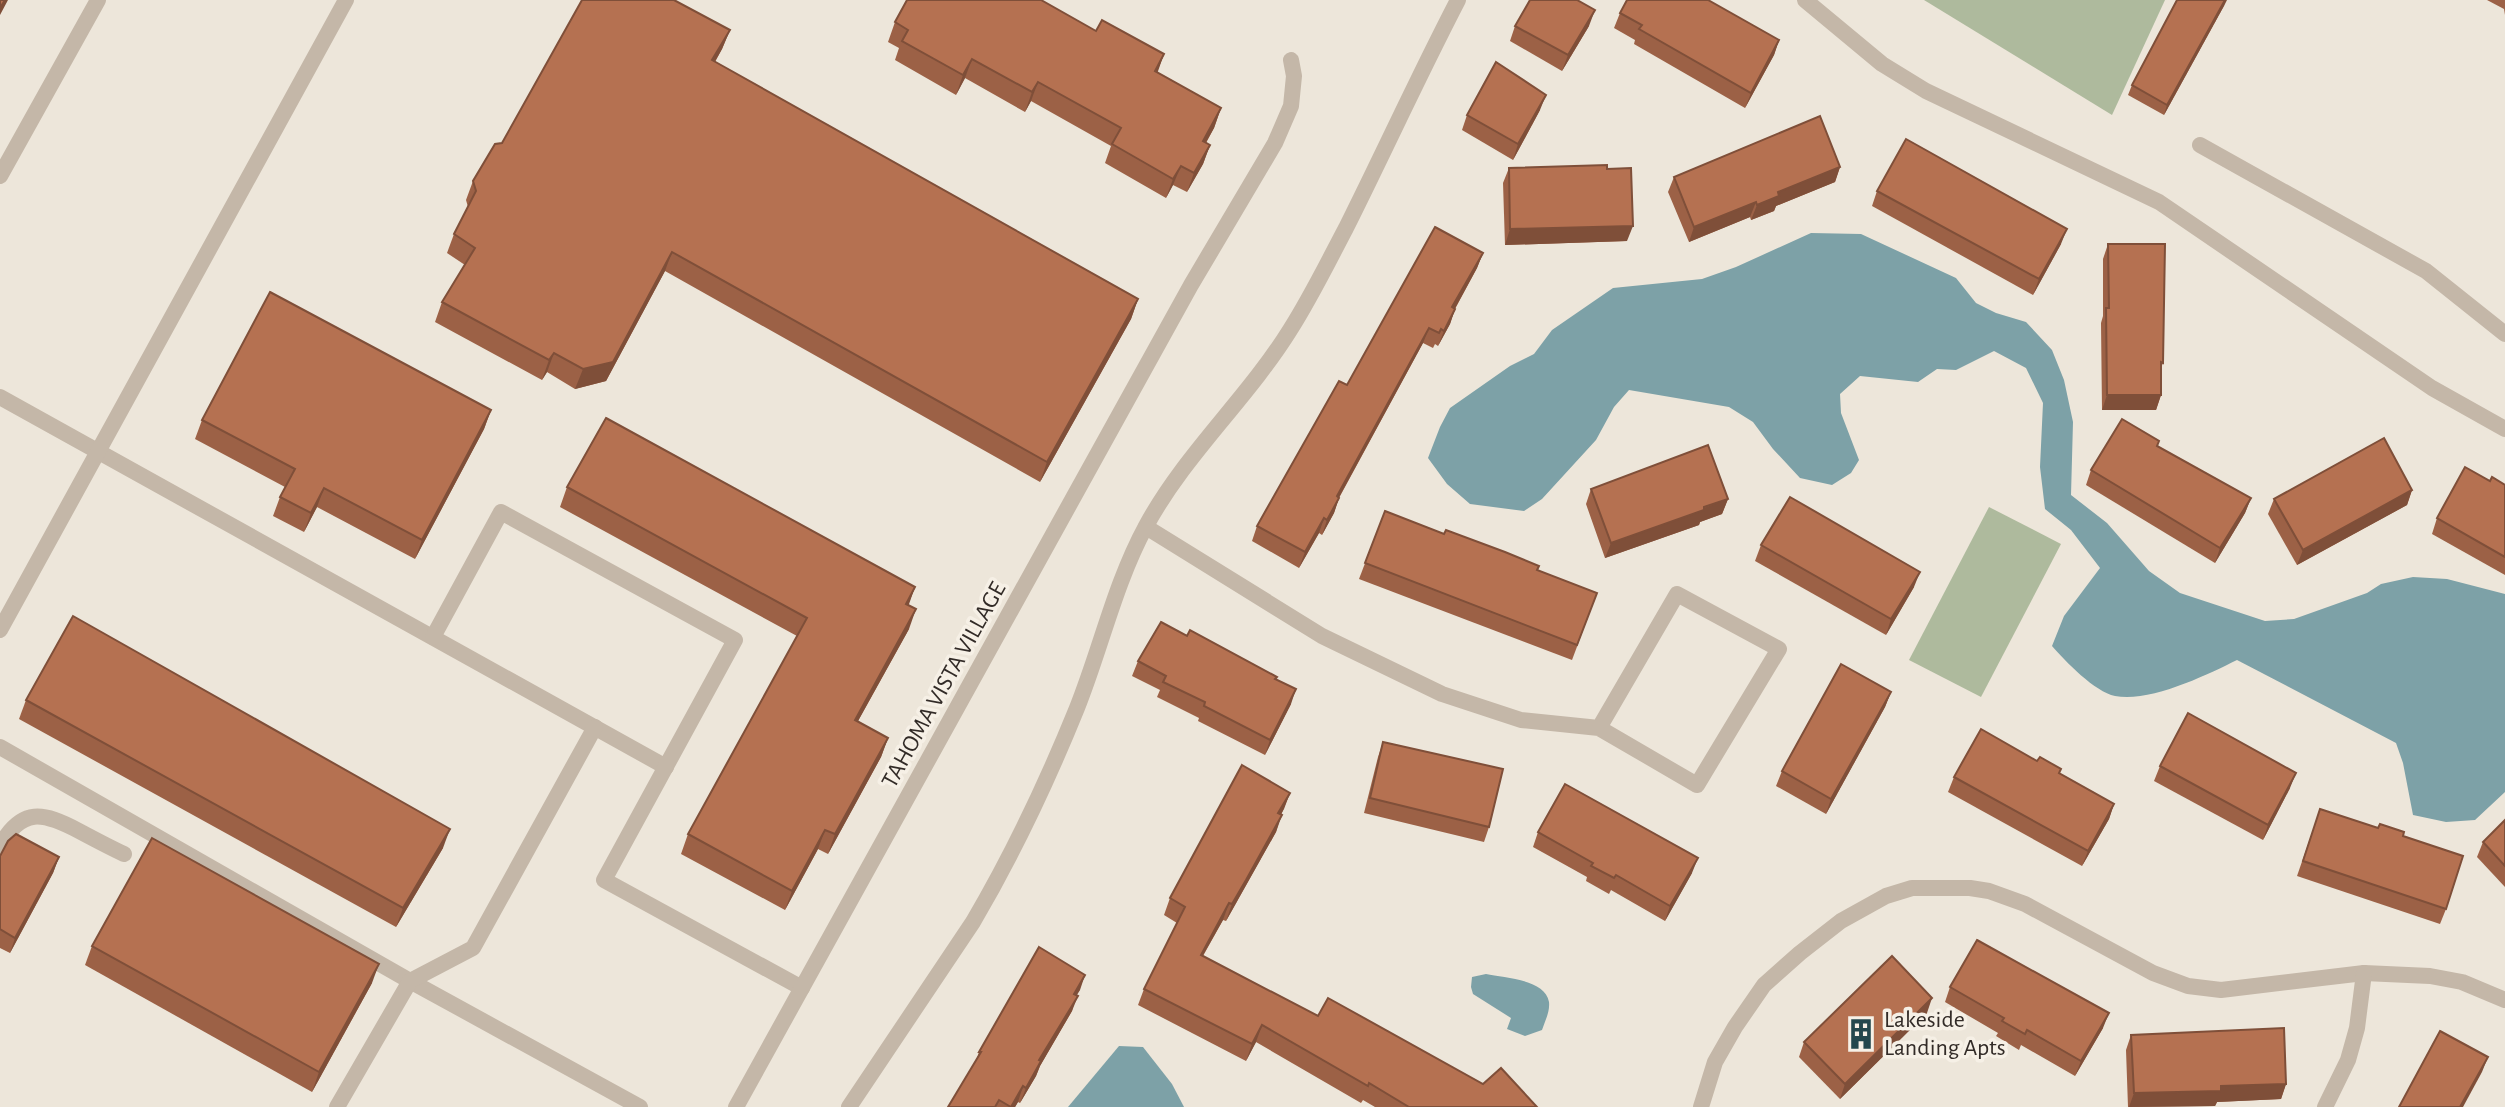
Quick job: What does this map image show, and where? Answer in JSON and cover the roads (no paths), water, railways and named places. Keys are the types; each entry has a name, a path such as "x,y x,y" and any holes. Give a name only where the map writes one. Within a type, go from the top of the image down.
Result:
{"lane":[{"path":"0,176 98,0"},
{"path":"0,630 346,0"},
{"path":"849,1107 973,922 1016,845 1077,707 1106,620 1146,527 1171,485 1252,383 1290,330 1352,216 1458,0"},
{"path":"1805,0 1882,64 1926,91 2159,202 2432,388 2505,429"},
{"name":"TAHOMA VISTA VILLAGE","path":"736,1107 1191,285 1282,128 1291,106 1293,92 1291,60"},
{"path":"2200,145 2426,271 2505,334"},
{"path":"0,397 666,767"},
{"path":"433,637 501,512 735,640 604,880 802,988"},
{"path":"1146,527 1322,636 1442,694 1521,720 1599,728 1697,785 1779,649 1677,594 1599,728"},
{"path":"337,1107 410,981 473,948 595,727"},
{"path":"0,747 410,981 640,1107"},
{"path":"0,846 16,824 29,816 41,816 55,818 124,855"},
{"path":"1701,1107 1715,1062 1764,985 1841,921 1886,896 1912,888 1970,888 1989,891 2025,904 2153,973 2188,986 2221,990 2364,973 2430,976 2462,982 2505,1000"},
{"path":"2325,1107 2348,1060 2357,1028 2364,973"}],"water":[{"path":"1811,233 1861,234 1956,278 1976,303 1996,313 2026,322 2052,350 2064,380 2073,422 2071,495 2107,523 2149,571 2180,593 2265,621 2294,619 2367,593 2381,584 2413,577 2447,579 2505,594 2505,792 2475,820 2446,822 2413,815 2403,763 2396,743 2237,660 2161,692 2129,697 2107,693 2081,675 2052,646 2064,616 2100,568 2071,530 2045,509 2040,467 2043,403 2026,368 1994,351 1956,370 1937,369 1918,382 1860,376 1840,394 1841,413 1859,460 1851,473 1832,485 1800,478 1753,422 1729,407 1629,390 1614,407 1596,440 1542,499 1524,511 1470,504 1447,484 1428,458 1450,408 1510,366 1534,354 1552,330 1613,288 1702,279 1736,267"},
{"path":"1486,974 1532,984 1546,994 1549,1009 1542,1030 1525,1036 1507,1029 1511,1018 1473,994 1472,977"},
{"path":"1119,1046 1143,1047 1172,1084 1184,1107 1068,1107"}],"place":[{"name":"Lakeside Landing Apts","path":"1861,1034"}]}
